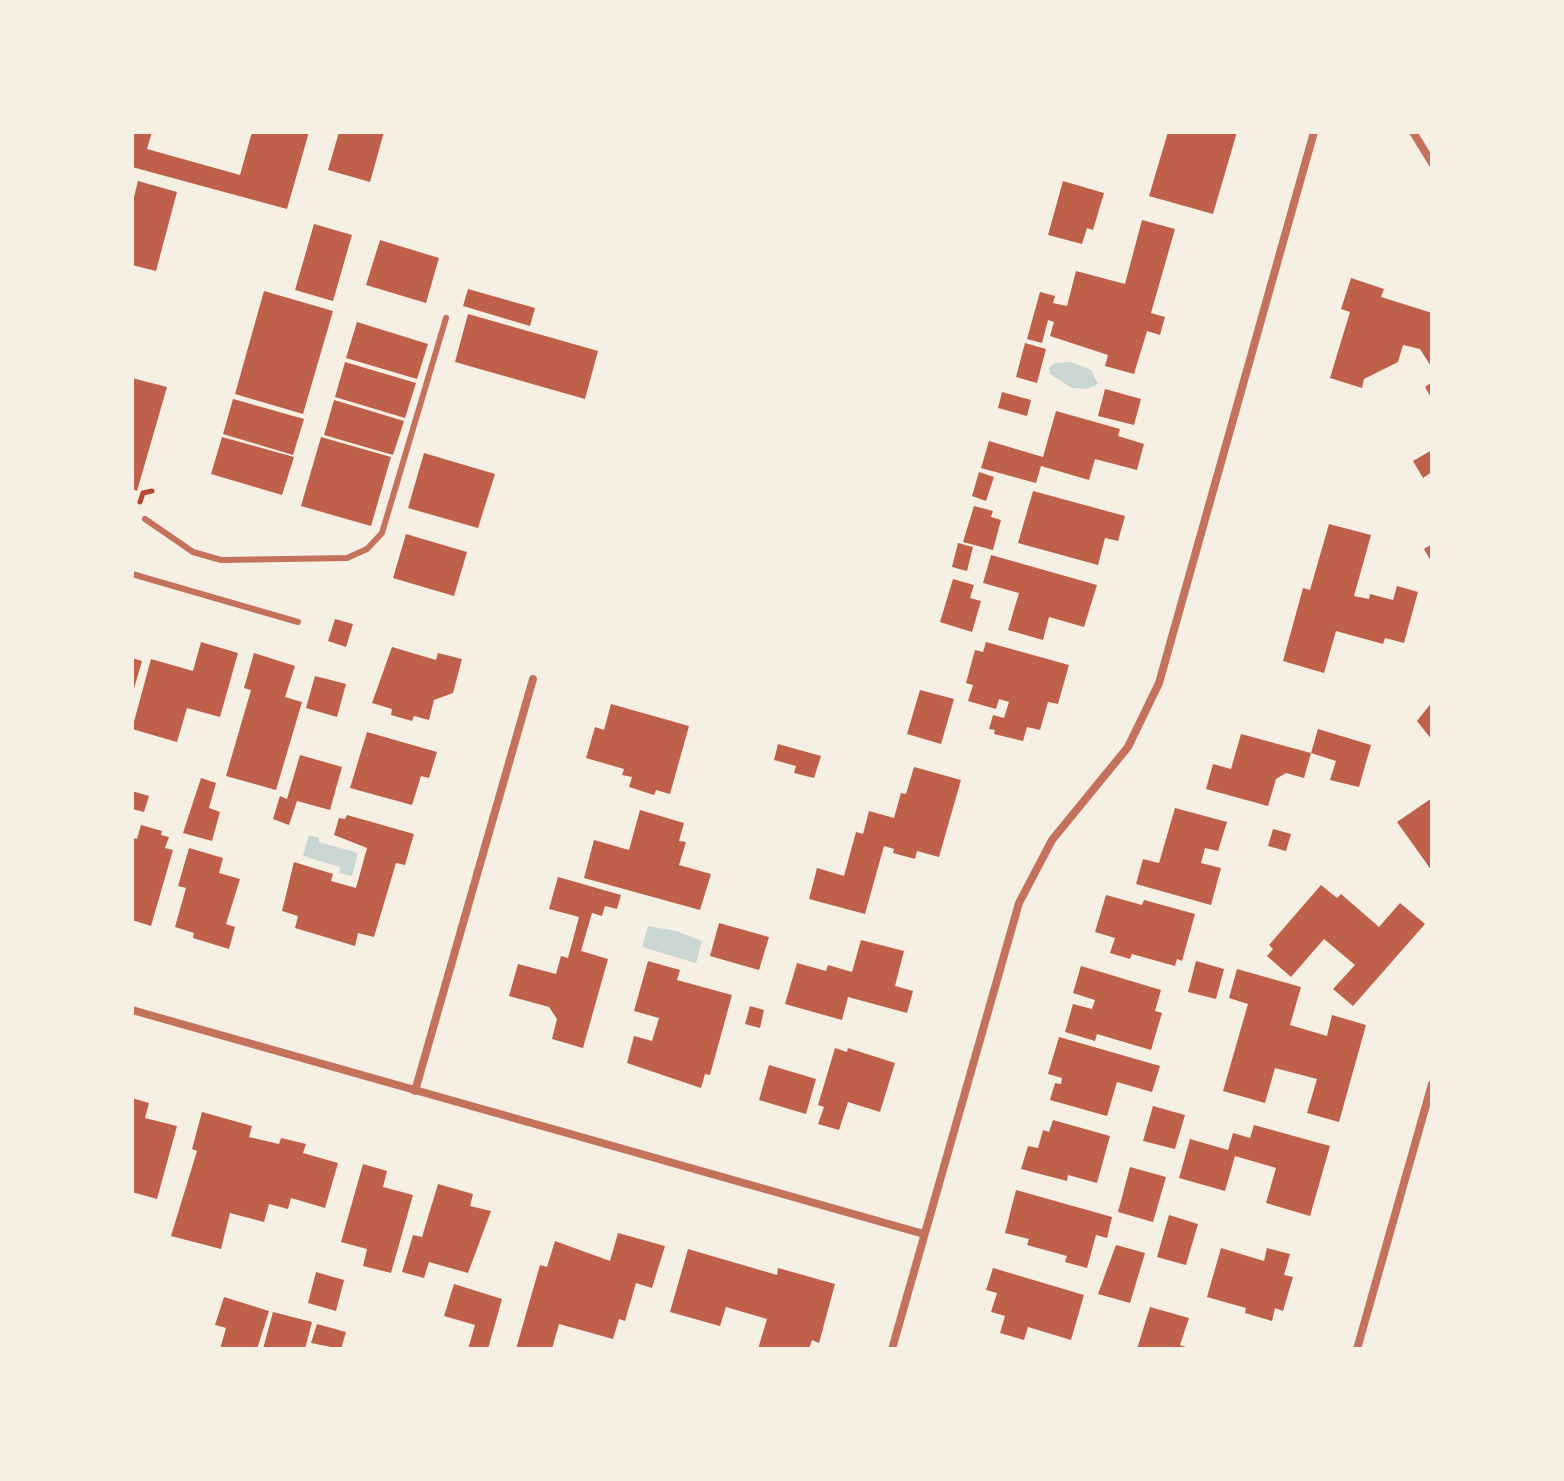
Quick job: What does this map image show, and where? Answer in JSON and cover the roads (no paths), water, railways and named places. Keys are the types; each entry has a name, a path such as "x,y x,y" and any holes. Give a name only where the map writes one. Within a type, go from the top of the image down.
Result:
{"street":[{"path":"892,1349 1019,903 1052,840 1128,747 1159,683 1314,132"},
{"path":"1413,132 1432,163"},
{"path":"415,1091 533,679"},
{"path":"132,1010 924,1234"},
{"path":"1357,1349 1432,1084"}],"lane":[{"path":"145,519 193,552 221,560 347,558 367,549 382,533 446,318"},
{"path":"132,574 298,622"}]}
